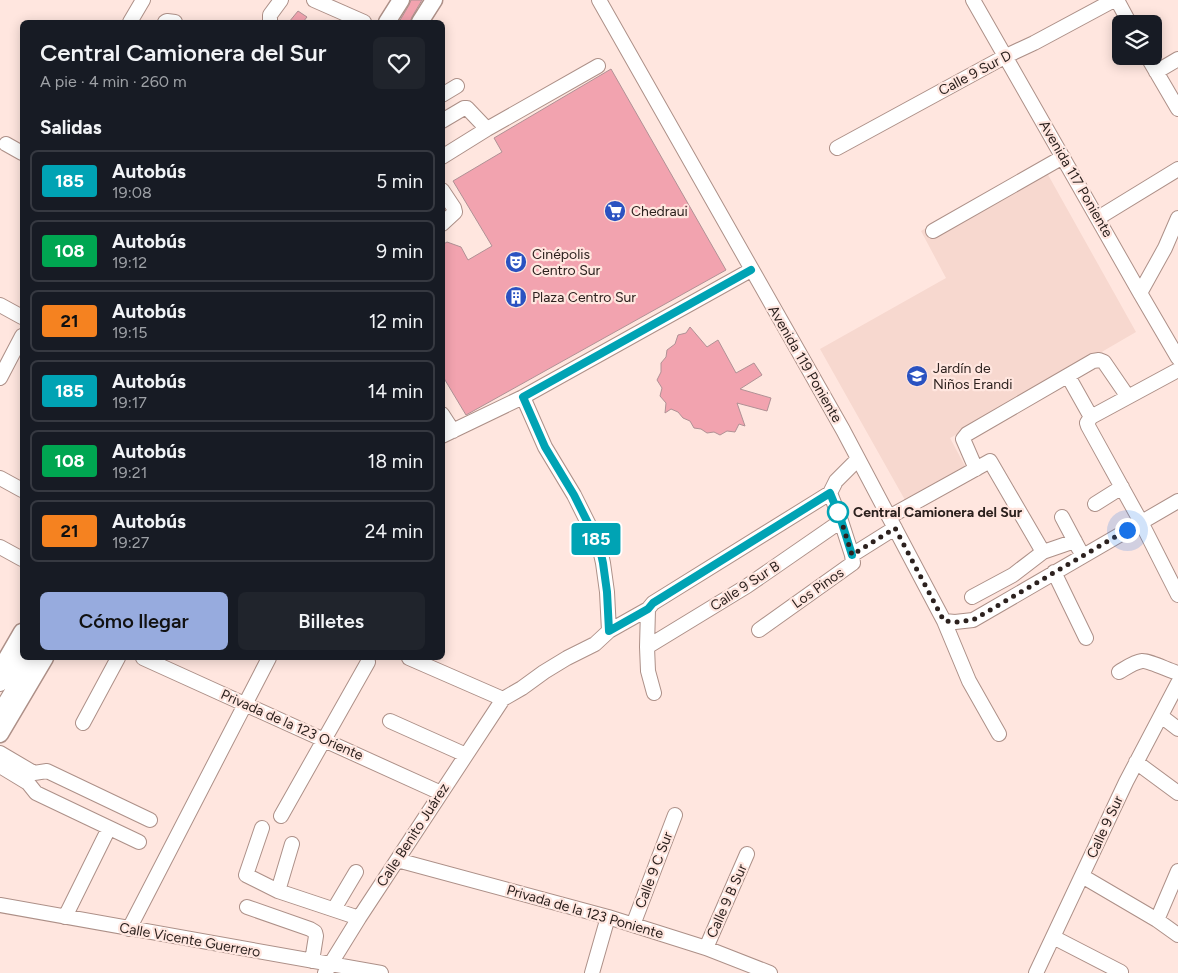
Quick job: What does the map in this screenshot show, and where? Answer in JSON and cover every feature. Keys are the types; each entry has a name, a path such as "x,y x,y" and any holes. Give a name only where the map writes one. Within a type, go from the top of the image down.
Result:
{"main road":[{"path":"388,20 401,0"},
{"path":"421,20 434,0"},
{"path":"0,670 20,635"},
{"path":"0,734 45,660"}],"street":[{"path":"131,20 143,0"},
{"path":"270,20 270,15 281,0"},
{"path":"314,0 341,18"},
{"path":"397,20 409,0"},
{"path":"413,20 425,0"},
{"name":"Avenida 119 Poniente","path":"599,0 843,430 944,621 968,681 999,734"},
{"name":"Avenida 117 Poniente","path":"973,0 1178,358"},
{"path":"1116,0 1125,15"},
{"name":"Calle 9 Sur D","path":"837,148 1006,56 1094,5 1116,0"},
{"path":"1156,72 1178,59"},
{"path":"1152,65 1178,109"},
{"path":"445,155 598,66"},
{"path":"445,93 457,86"},
{"path":"445,119 464,108 468,108 487,129"},
{"path":"6,144 20,152"},
{"path":"933,231 1063,157"},
{"path":"1098,218 1178,169"},
{"path":"445,194 455,212 445,221"},
{"path":"1140,294 1165,248 1178,218"},
{"path":"448,434 523,397 751,270"},
{"path":"0,305 20,316"},
{"path":"0,378 20,340"},
{"path":"976,469 963,439 967,434 1093,361 1100,360 1104,362 1128,397"},
{"path":"1178,370 1091,417 1087,423 1141,522 1178,596"},
{"path":"1068,376 1091,417"},
{"path":"523,397 545,447 574,495 599,545 607,592 609,631"},
{"path":"414,660 503,699 567,658 595,644 609,631 648,609 653,603 830,493 836,481 858,459"},
{"name":"Los Pinos","path":"760,630 853,563 852,555 892,522 990,460 1043,552"},
{"path":"0,478 20,489"},
{"path":"1095,504 1122,487"},
{"path":"830,493 852,555"},
{"path":"944,621 973,620 1178,501"},
{"path":"1062,517 1083,556"},
{"name":"Calle 9 Sur B","path":"647,647 747,586 841,520"},
{"path":"972,598 1013,575 1043,552 1075,541"},
{"path":"0,547 20,558"},
{"path":"1054,572 1086,638"},
{"path":"648,609 648,671 654,694"},
{"path":"0,684 20,651"},
{"path":"0,711 31,660"},
{"path":"83,723 117,660"},
{"name":"Privada de la 123 Oriente","path":"147,660 441,793"},
{"path":"129,929 268,660"},
{"path":"1119,672 1137,663 1147,661 1178,673"},
{"path":"281,816 368,662"},
{"name":"Calle 9 Sur","path":"1036,973 1136,762 1178,683"},
{"name":"Calle Benito Juárez","path":"328,969 359,918 503,699"},
{"path":"1161,716 1178,729"},
{"path":"390,720 466,755"},
{"path":"0,753 31,778 36,793 139,842"},
{"path":"1136,762 1178,793"},
{"path":"0,766 31,778 47,772 150,820"},
{"name":"Calle 9 C Sur","path":"633,925 675,814"},
{"path":"65,917 109,828"},
{"path":"262,828 246,875 278,891 359,918"},
{"path":"278,891 292,844"},
{"name":"Calle 9 B Sur","path":"706,948 747,854"},
{"name":"Privada de la 123 Poniente","path":"398,860 608,917 706,948 770,973"},
{"path":"1157,920 1178,871"},
{"path":"334,909 356,872"},
{"path":"1082,876 1157,920 1178,935"},
{"name":"Calle Vicente Guerrero","path":"0,905 312,961 328,969 381,973"},
{"path":"247,907 315,932 312,961"},
{"path":"592,973 608,917"},
{"path":"1053,937 1121,972"}],"shaded area":[{"path":"1042,164 1136,332 950,438 965,466 905,500 820,349 946,278 921,231"}],"building":[{"path":"411,0 422,0 411,20 400,20"},
{"path":"298,11 307,17 305,20 291,20"},
{"path":"611,69 726,270 466,415 445,380 445,243 447,242 461,247 468,260 492,246 453,181 502,152 494,138"},
{"path":"690,327 707,347 718,340 736,373 754,363 762,375 740,389 771,398 767,411 737,403 745,426 739,424 735,432 727,431 720,435 714,432 707,433 701,429 694,428 690,421 683,418 678,412 671,409 665,413 666,403 660,396 662,388 657,380 661,372 661,363 666,357 667,350 675,344 678,335 686,333"}],"bus line":[{"name":"185","path":"751,270 523,397 545,447 574,495 599,545 607,592 609,631 648,609 653,603 830,493 852,555"}],"place":[{"name":"Chedraui","path":"615,211"},
{"name":"Cinépolis Centro Sur","path":"516,262"},
{"name":"Plaza Centro Sur","path":"516,297"},
{"name":"Jardín de Niños Erandi","path":"917,376"},
{"name":"Central Camionera del Sur","path":"838,512"}],"route":[{"path":"838,512 836,507 852,555 895,528 944,621 956,622 973,620 1127,530"}]}
